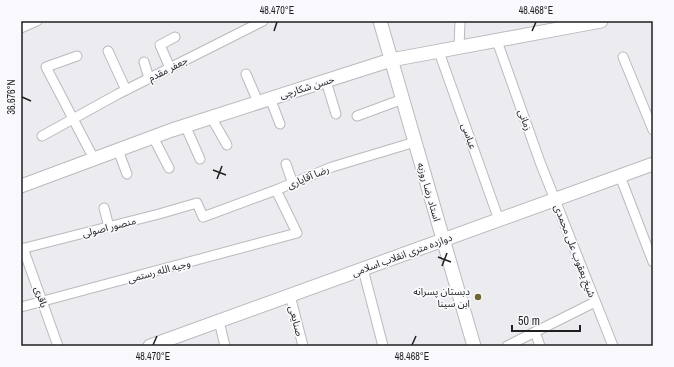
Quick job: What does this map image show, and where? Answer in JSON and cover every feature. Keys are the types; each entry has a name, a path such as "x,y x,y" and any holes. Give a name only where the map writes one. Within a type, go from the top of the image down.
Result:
{"street":[{"path":"21,28 37,21"},
{"name":"جعفر مقدم","path":"42,136 149,78 263,21"},
{"name":"استاد رضا روزبه","path":"380,21 474,346"},
{"path":"459,48 460,21"},
{"name":"حسن شکارچی","path":"21,186 185,125 391,60 601,21"},
{"path":"170,68 160,45 176,37"},
{"name":"زمانی","path":"497,41 555,200"},
{"path":"108,51 126,90"},
{"name":"عباسی","path":"439,52 499,220"},
{"path":"77,56 46,67 74,118 94,159"},
{"path":"623,57 653,130"},
{"path":"144,62 149,78"},
{"path":"246,74 280,124"},
{"path":"326,81 336,114"},
{"path":"357,116 403,100"},
{"path":"211,117 227,145"},
{"path":"185,125 200,159"},
{"path":"153,137 169,168"},
{"name":"رضا آقایاری","path":"197,203 203,217 292,184 332,167 415,142"},
{"path":"118,150 127,174"},
{"path":"286,164 292,184"},
{"name":"دوازده متری انقلاب اسلامی","path":"150,346 175,342 219,321 653,164"},
{"path":"620,176 650,246 653,262"},
{"name":"وجیه الله رستمی","path":"21,307 297,232 276,190"},
{"name":"شیخ یعقوب علی محمدی","path":"555,200 613,346"},
{"name":"منصور اصولی","path":"22,249 197,203"},
{"path":"104,208 109,227"},
{"name":"باقری","path":"22,249 43,302 58,346"},
{"path":"363,269 383,346"},
{"name":"صنایعی","path":"290,296 302,346"},
{"path":"507,346 595,302"},
{"path":"219,321 225,346"},
{"path":"535,332 540,346"}],"place":[{"name":"دبستان پسرانه ابن سینا","path":"478,297"}]}
